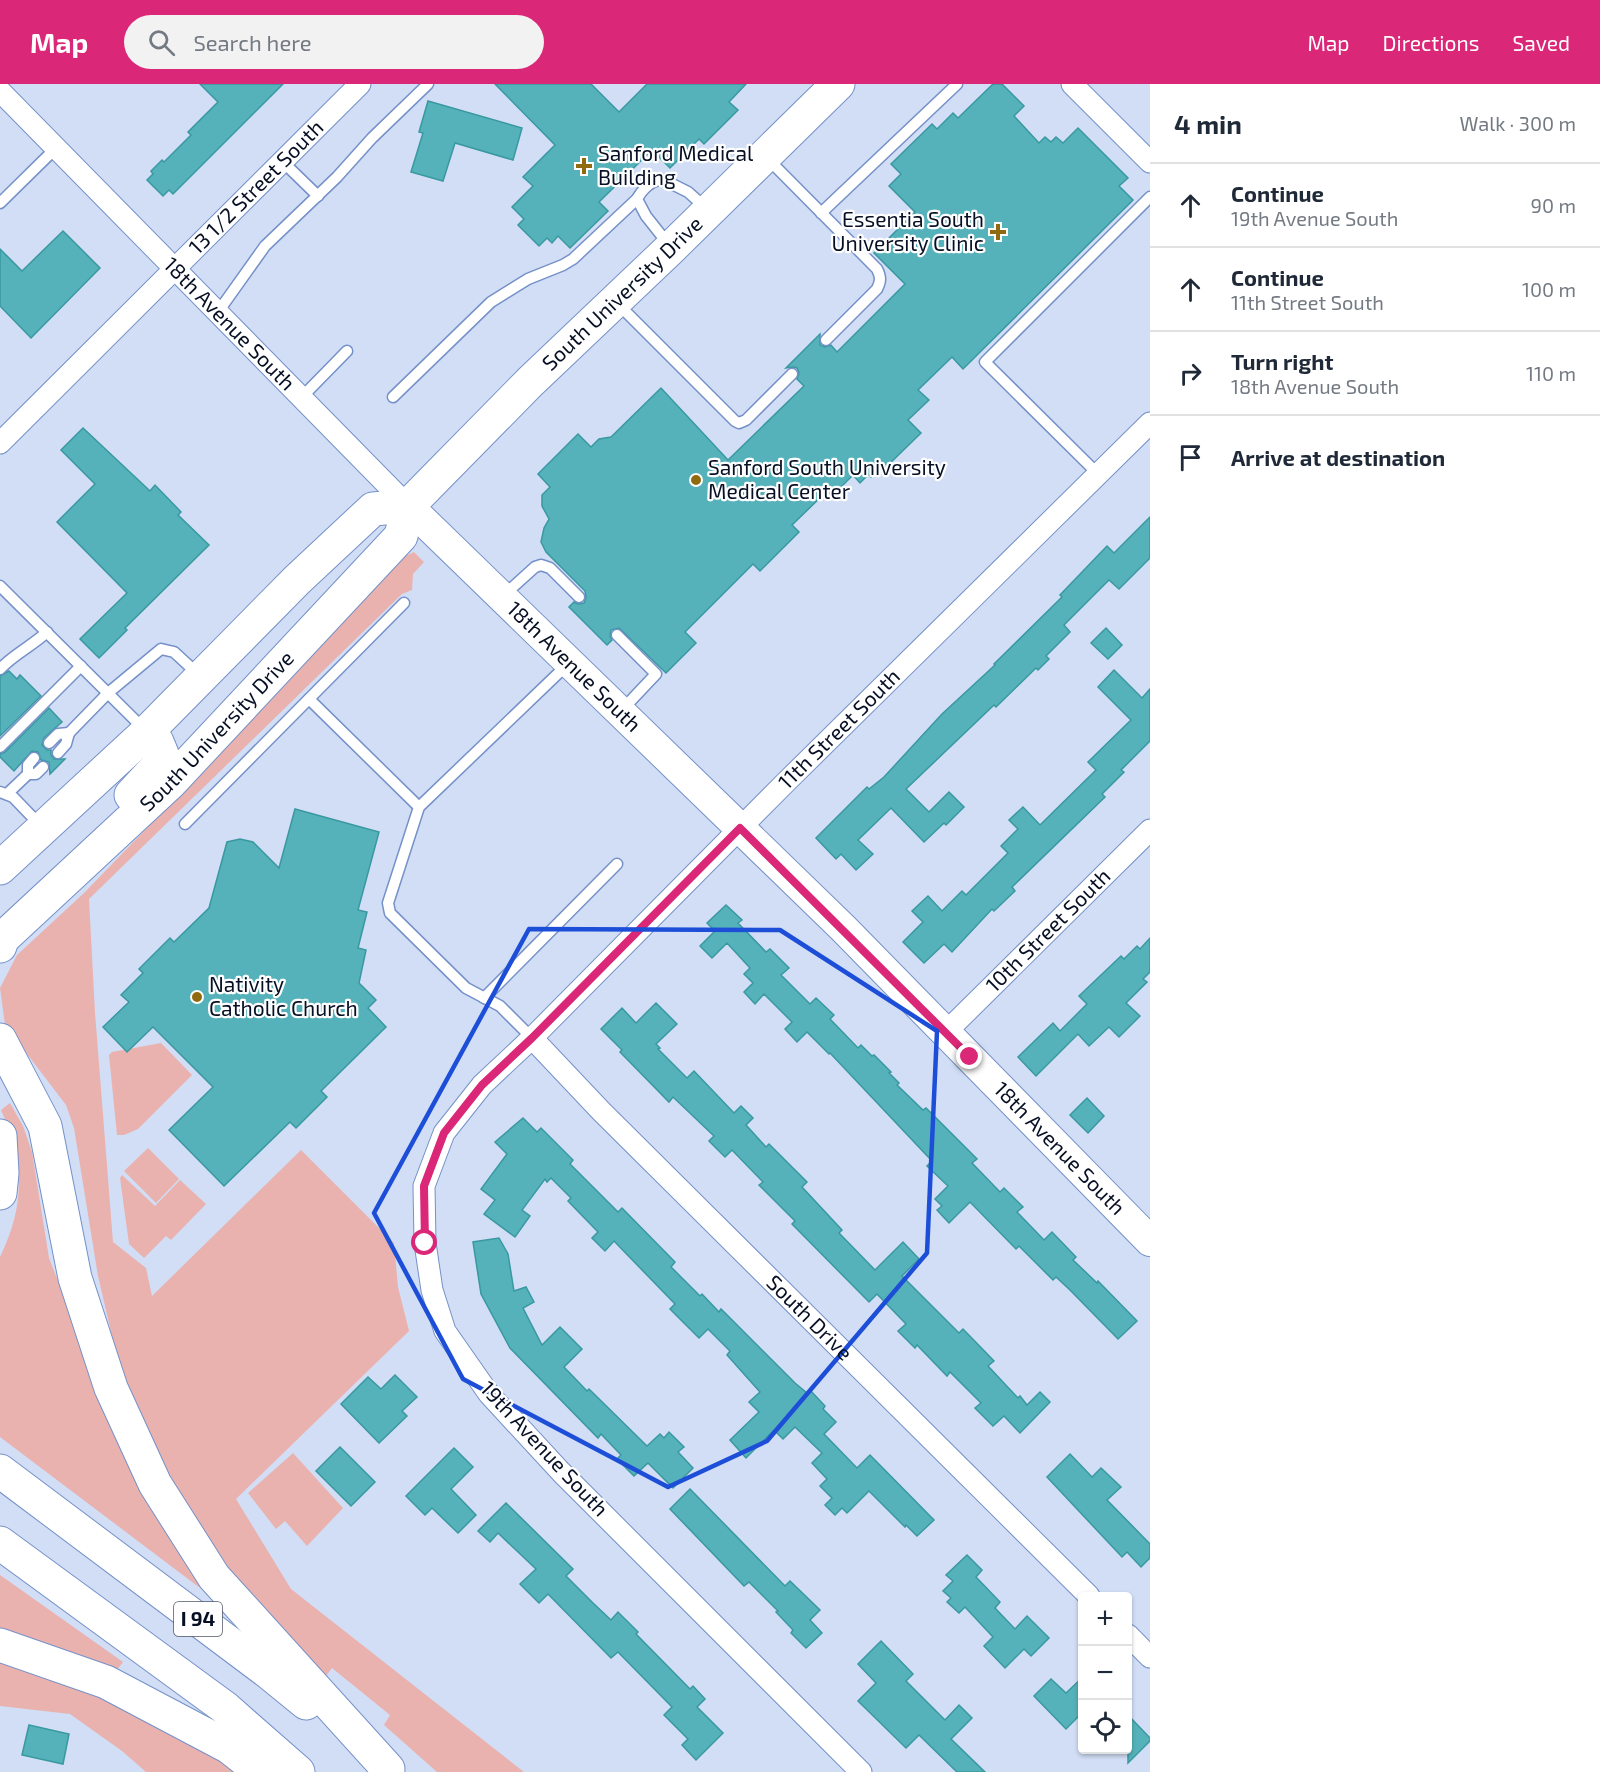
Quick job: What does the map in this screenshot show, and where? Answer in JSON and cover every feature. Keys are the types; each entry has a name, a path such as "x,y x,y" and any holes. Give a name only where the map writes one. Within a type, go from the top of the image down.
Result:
{"main road":[{"name":"South University Drive","path":"1,942 171,783 401,536 408,506 530,382 616,302 838,84"},
{"path":"0,868 147,732 297,580 373,509 408,506"},
{"path":"1,942 49,884 157,768 162,754 157,742 147,732"},
{"path":"0,1040 45,1126 75,1278 111,1388 155,1484 213,1576 390,1771"},
{"path":"0,1071 28,1096"},
{"path":"0,1136 2,1173 0,1193"},
{"name":"I 94","path":"0,1471 268,1672 390,1771"},
{"name":"I 94","path":"0,1543 224,1707 298,1772"},
{"path":"0,1645 106,1682 229,1747 261,1772"}],"street":[{"name":"13 1/2 Street South","path":"0,443 360,84"},
{"path":"1072,84 1150,162"},
{"name":"18th Avenue South","path":"0,91 408,506 740,828 946,1032 1150,1241"},
{"name":"11th Street South","path":"532,1038 740,828 1150,423"},
{"name":"10th Street South","path":"946,1032 1150,830"},
{"name":"South Drive","path":"532,1038 600,1111 1085,1592"},
{"name":"19th Avenue South","path":"532,1038 482,1085 444,1133 424,1186 425,1243 432,1290 445,1331 489,1394 561,1472 861,1772"},
{"path":"1132,1639 1150,1657"}],"lane":[{"path":"218,312 265,246 318,196 372,138 428,84"},
{"path":"821,213 957,84"},
{"path":"0,203 57,147"},
{"path":"764,156 877,269 880,276 877,289 826,340"},
{"path":"282,161 318,196"},
{"path":"393,397 491,302 510,289 563,265 573,258 637,199 651,182 662,178 688,192 709,211"},
{"path":"1098,474 985,362 1150,197"},
{"path":"637,199 646,216 671,248"},
{"path":"616,302 739,423 746,420 792,374"},
{"path":"302,397 347,351"},
{"path":"502,597 535,567 541,565 550,568 579,597"},
{"path":"0,586 147,732"},
{"path":"185,824 404,603"},
{"path":"0,669 11,658 30,647 47,632"},
{"path":"617,635 656,674 620,712"},
{"path":"58,753 66,744 69,733 108,693 161,649 174,652 202,677"},
{"path":"532,1038 500,1006 466,988 390,913 388,908 419,807 570,663"},
{"path":"0,747 81,666"},
{"path":"309,699 419,807"},
{"path":"49,743 58,734 69,733"},
{"path":"28,774 28,765 34,758"},
{"path":"3,793 28,774 36,774 44,767"},
{"path":"3,793 13,797 43,828"},
{"path":"484,998 617,864"}],"highlighted area":[{"path":"529,929 780,930 937,1031 927,1253 767,1441 668,1487 463,1379 374,1213"}],"shaded area":[{"path":"414,552 424,562 413,574 412,590 402,594 89,899 95,1013 113,1242 146,1268 152,1296 301,1150 394,1243 398,1287 409,1331 236,1499 291,1589 524,1772 437,1772 384,1725 390,1715 332,1668 326,1676 228,1572 194,1520 146,1430 119,1366 98,1276 74,1128 66,1105 5,1025 0,988 17,955 84,893 275,696 401,558"},
{"path":"161,1043 192,1075 138,1129 124,1135 117,1135 109,1055 112,1052"},
{"path":"10,1103 23,1126 32,1152 49,1258 105,1401 208,1594 0,1437 0,1257 14,1220 19,1184 14,1148 1,1110"},
{"path":"148,1148 179,1179 156,1203 124,1171"},
{"path":"122,1175 155,1206 180,1180 206,1204 171,1240 166,1236 144,1258 129,1244 120,1178"},
{"path":"293,1453 343,1508 307,1546 285,1521 276,1529 248,1493"},
{"path":"0,1575 123,1662 117,1670 0,1631"},
{"path":"0,1655 99,1690 243,1772 146,1772 122,1751 70,1714 0,1706"}],"building":[{"path":"200,84 283,84 173,194 169,190 163,196 147,180 153,174 151,171 162,160 164,162 191,135 188,132 218,102"},
{"path":"495,84 591,84 619,112 647,84 746,84 729,102 738,110 704,144 699,139 670,168 652,150 599,202 608,211 570,248 558,236 552,243 547,238 539,246 518,225 524,219 512,207 533,186 523,177 555,145"},
{"name":"Sanford South University Medical Center","path":"993,84 1002,84 1024,106 1014,116 1039,143 1045,137 1051,142 1056,137 1063,143 1078,128 1128,178 1119,186 1133,200 963,369 952,357 918,390 929,400 908,420 921,433 882,471 880,469 871,477 869,474 860,483 853,475 834,494 825,493 792,525 799,532 760,571 753,564 685,632 696,643 666,673 619,628 611,630 612,640 607,645 569,607 574,602 584,603 585,591 546,552 541,542 549,519 542,506 542,495 550,487 538,474 578,434 591,447 599,439 611,437 661,388 728,460 804,386 797,379 799,373 797,368 786,368 820,334 820,345 825,347 831,345 837,352 905,284 874,253 915,212 889,186 901,174 891,164 932,124 937,129 953,113 958,118"},
{"path":"428,101 522,128 513,160 455,143 443,181 411,172 423,133 419,132"},
{"path":"63,231 100,268 31,338 0,306 0,249 22,271"},
{"path":"83,428 150,491 155,485 181,512 178,515 209,545 125,628 127,630 99,658 80,639 127,593 57,522 95,484 61,450"},
{"path":"1150,517 1150,558 1119,589 1109,580 1064,625 1070,632 1046,656 1049,659 1038,670 1036,668 996,707 994,705 906,789 929,812 949,792 964,807 924,842 891,808 858,840 873,854 856,870 841,854 836,859 816,838 867,787 869,789 884,777 942,714 995,665 1062,597 1060,595 1107,546 1114,553"},
{"path":"1106,628 1122,645 1108,659 1091,643"},
{"path":"1114,670 1142,698 1150,689 1150,741 1121,770 1124,772 1102,794 1105,797 1012,887 1015,891 994,911 992,909 952,952 944,944 924,963 903,942 923,922 912,911 928,896 942,911 962,891 966,895 1008,853 1001,846 1018,829 1009,820 1023,807 1040,825 1096,770 1088,762 1131,720 1098,687"},
{"path":"9,671 17,679 20,675 41,696 0,736 0,676"},
{"path":"49,708 62,722 44,738 42,745 47,750 51,750 54,759 65,759 50,774 49,762 41,760 38,752 32,751 14,771 0,757 0,754 5,752"},
{"name":"Nativity Catholic Church","path":"295,809 379,832 358,910 367,912 358,948 366,950 359,983 376,1000 368,1008 386,1027 321,1091 327,1097 296,1128 290,1122 224,1186 169,1130 213,1087 153,1027 127,1052 103,1027 129,1002 121,995 143,973 139,969 170,938 174,942 209,908 227,842 240,839 253,842 279,868"},
{"path":"726,905 742,920 738,923 766,952 770,949 789,968 781,975 810,1004 816,998 834,1015 830,1019 858,1048 861,1045 872,1056 874,1055 891,1072 889,1073 899,1083 897,1085 923,1110 926,1108 977,1159 972,1163 1000,1192 1004,1188 1023,1207 1017,1212 1044,1240 1052,1232 1076,1257 1073,1260 1097,1283 1098,1281 1137,1321 1118,1339 1056,1277 1053,1280 1019,1246 1016,1249 970,1202 949,1223 937,1210 942,1206 935,1199 948,1186 927,1166 932,1161 830,1053 807,1032 797,1042 785,1029 792,1022 764,994 755,1004 744,992 753,983 744,974 750,968 727,943 712,958 700,946 715,931 707,923"},
{"path":"1150,938 1150,972 1143,979 1147,982 1126,1003 1140,1016 1119,1037 1109,1027 1089,1046 1078,1034 1036,1076 1018,1057 1053,1023 1060,1031 1087,1004 1079,996 1121,956 1124,959 1137,946 1140,949"},
{"path":"656,1003 677,1024 656,1044 660,1048 658,1049 687,1078 694,1071 734,1113 741,1106 753,1118 746,1125 766,1147 769,1144 807,1182 802,1187 842,1230 839,1233 875,1270 903,1242 919,1259 902,1276 959,1333 963,1329 994,1361 988,1366 1018,1398 1020,1396 1027,1405 1040,1392 1050,1402 1020,1433 1004,1416 993,1426 975,1408 981,1403 950,1372 947,1376 917,1345 915,1348 898,1331 906,1324 877,1294 869,1302 792,1224 795,1221 759,1185 763,1182 732,1150 725,1157 709,1141 714,1136 673,1097 669,1102 601,1029 622,1008 636,1023"},
{"path":"1087,1098 1104,1116 1088,1133 1070,1115"},
{"path":"523,1118 537,1132 541,1128 573,1160 570,1164 618,1212 622,1208 675,1262 671,1267 700,1296 702,1294 719,1312 721,1309 795,1383 807,1393 810,1390 825,1406 823,1409 836,1422 824,1434 857,1468 870,1455 934,1520 917,1536 869,1491 847,1513 842,1508 835,1515 825,1505 832,1498 820,1486 827,1479 812,1463 822,1453 795,1427 783,1439 774,1430 746,1458 730,1440 759,1412 749,1402 760,1392 727,1355 730,1351 708,1329 699,1338 670,1309 675,1304 614,1241 605,1251 592,1238 598,1232 568,1201 571,1198 551,1178 547,1182 545,1179 522,1210 530,1216 515,1237 484,1214 495,1200 481,1189 507,1154 495,1142"},
{"path":"499,1238 508,1254 514,1291 526,1287 534,1302 523,1308 542,1345 560,1327 582,1349 564,1367 587,1391 589,1389 647,1446 660,1434 664,1438 669,1432 684,1447 678,1452 693,1468 673,1488 648,1463 634,1476 617,1459 621,1455 601,1434 598,1438 510,1348 481,1294 473,1242"},
{"path":"395,1375 417,1397 402,1411 407,1416 379,1443 341,1404 368,1377 381,1389"},
{"path":"340,1447 375,1482 351,1506 316,1471"},
{"path":"454,1448 473,1467 451,1489 476,1515 458,1533 432,1508 425,1515 406,1496"},
{"path":"1070,1454 1092,1477 1101,1468 1121,1487 1107,1500 1150,1544 1150,1558 1141,1567 1127,1552 1122,1557 1047,1477"},
{"path":"690,1489 785,1586 790,1581 820,1610 810,1620 822,1633 806,1648 791,1633 793,1630 776,1612 778,1611 749,1582 744,1586 670,1509"},
{"path":"506,1503 573,1569 566,1576 593,1603 611,1620 618,1612 638,1632 636,1634 690,1689 693,1686 705,1699 697,1707 723,1733 696,1760 682,1745 688,1739 664,1715 672,1707 618,1652 611,1658 548,1594 539,1603 520,1584 536,1569 498,1533 490,1542 478,1531"},
{"path":"967,1555 982,1570 976,1577 1000,1602 995,1608 1015,1629 1027,1616 1049,1638 1031,1656 1024,1649 1005,1668 984,1646 993,1637 965,1607 959,1613 947,1602 951,1598 943,1591 953,1581 946,1575"},
{"path":"881,1641 913,1674 906,1681 945,1720 959,1705 972,1718 951,1739 985,1772 957,1772 919,1735 906,1748 858,1701 876,1683 858,1664"},
{"path":"1051,1679 1066,1693 1078,1682 1078,1717 1066,1729 1034,1696"},
{"path":"1132,1719 1150,1738 1150,1741 1128,1763 1128,1754 1132,1754"},
{"path":"29,1725 69,1734 63,1764 22,1755"}],"place":[{"name":"Sanford Medical Building","path":"584,166"},
{"name":"Essentia South University Clinic","path":"998,232"},
{"name":"Sanford South University Medical Center","path":"696,480"},
{"name":"Nativity Catholic Church","path":"197,997"}],"route":[{"path":"425,1243 424,1186 444,1133 482,1085 532,1038 740,828 843,928 970,1057"}]}
